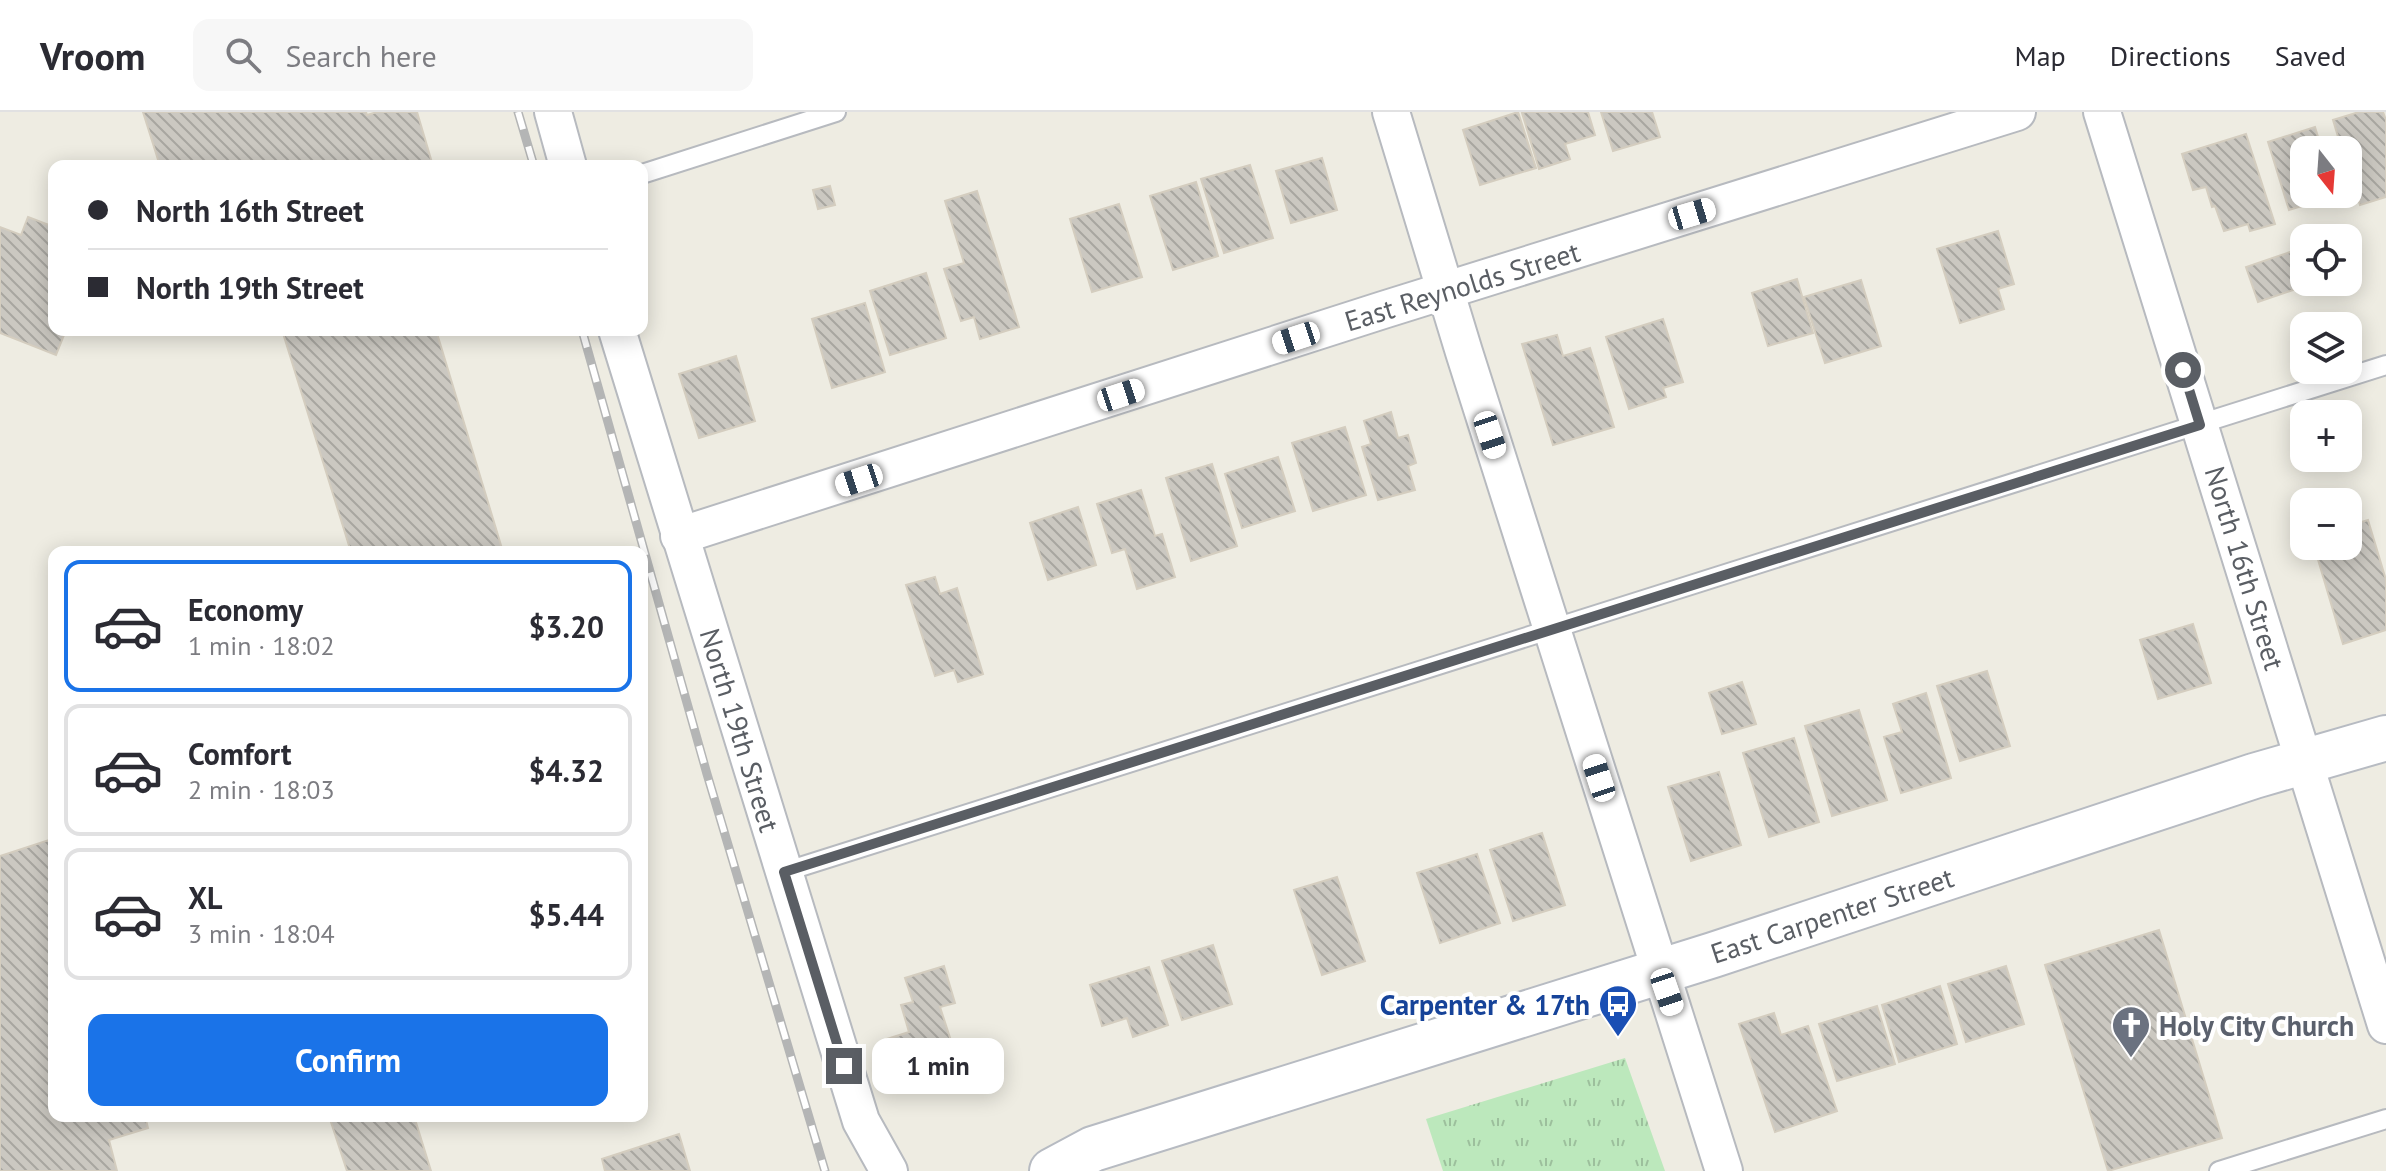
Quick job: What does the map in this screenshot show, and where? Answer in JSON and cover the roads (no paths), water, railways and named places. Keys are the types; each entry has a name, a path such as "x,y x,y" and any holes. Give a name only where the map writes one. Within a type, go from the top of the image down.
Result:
{"street":[{"path":"553,112 566,160"},
{"path":"1391,112 1445,292 1724,1171"},
{"name":"East Reynolds Street","path":"679,536 2017,112"},
{"name":"North 16th Street","path":"2102,112 2386,1025"},
{"name":"North 19th Street","path":"619,336 861,1121 889,1171"},
{"name":"East Carpenter Street","path":"1052,1171 1093,1149 1660,972 2179,801 2386,738"}],"lane":[{"path":"648,172 836,112"},
{"path":"784,872 2386,365"},
{"path":"2219,1171 2386,1119"}],"railway":[{"path":"518,112 532,160"},
{"path":"584,336 643,546"},
{"path":"648,564 825,1171"}],"place":[{"name":"Carpenter & 17th","path":"1618,1038"},
{"name":"Holy City Church","path":"2131,1059"}]}
